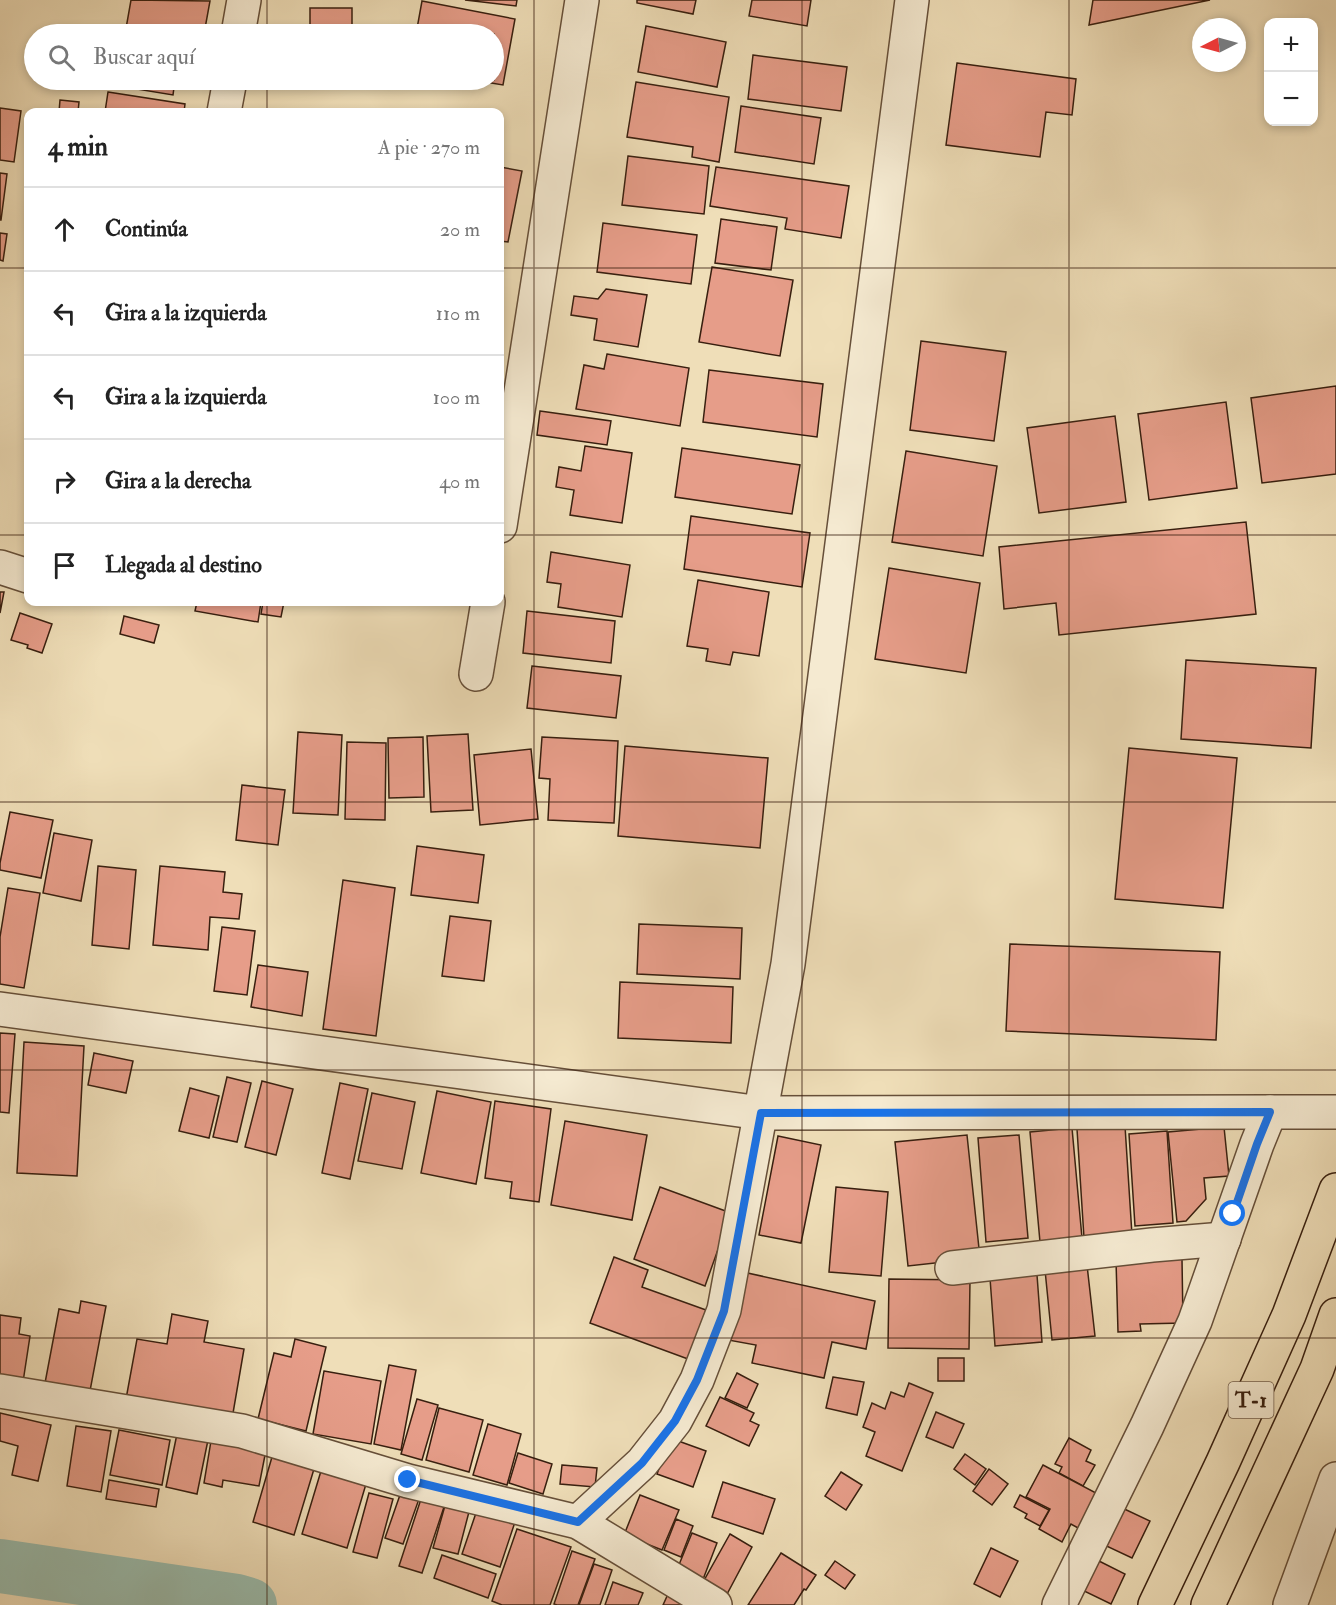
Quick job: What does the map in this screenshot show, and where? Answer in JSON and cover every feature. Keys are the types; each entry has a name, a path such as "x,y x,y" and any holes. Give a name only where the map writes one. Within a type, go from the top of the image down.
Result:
{"main road":[{"name":"T-1","path":"1155,1605 1289,1315 1336,1190"},
{"name":"T-1","path":"1208,1605 1327,1374 1336,1315"}],"street":[{"path":"240,24 244,0"},
{"path":"504,500 582,0"},
{"path":"578,1522 642,1463 675,1421 697,1380 724,1311 788,964 912,0"},
{"path":"225,108 228,90"},
{"path":"0,567 24,575"},
{"path":"476,674 487,606"},
{"path":"0,1010 761,1113 1336,1112"},
{"path":"1059,1605 1147,1426 1195,1321 1270,1112"},
{"path":"952,1268 1224,1239"},
{"path":"0,1391 242,1431 408,1480 578,1522 715,1605"},
{"path":"1290,1605 1336,1479"}],"building":[{"path":"131,0 210,1 206,24 127,24"},
{"path":"465,0 517,0 516,6"},
{"path":"637,0 696,0 693,14 637,3"},
{"path":"752,0 811,0 807,26 749,16"},
{"path":"1093,0 1210,0 1089,25"},
{"path":"422,1 515,19 504,80 504,24 418,24"},
{"path":"310,8 352,8 352,24 310,24"},
{"path":"646,26 726,42 717,87 638,72"},
{"path":"753,55 847,67 841,111 748,99"},
{"path":"957,63 1076,79 1072,115 1046,112 1040,157 946,145"},
{"path":"636,82 729,97 719,162 692,157 693,147 627,137"},
{"path":"142,90 174,90 173,95"},
{"path":"108,92 185,104 184,108 106,108"},
{"path":"60,100 79,102 78,108 59,108"},
{"path":"741,106 821,118 814,164 735,152"},
{"path":"0,108 21,111 14,162 0,160"},
{"path":"628,156 709,166 704,214 622,205"},
{"path":"716,167 849,186 841,238 785,229 787,218 710,206"},
{"path":"504,168 522,171 508,242 504,242"},
{"path":"0,173 7,174 1,220 0,220"},
{"path":"721,219 777,227 771,270 715,263"},
{"path":"603,223 697,235 691,284 597,272"},
{"path":"0,233 7,234 3,261 0,260"},
{"path":"712,267 793,280 780,356 699,342"},
{"path":"606,289 647,295 638,347 594,340 597,319 571,315 574,296 598,299"},
{"path":"921,341 1006,352 994,441 910,430"},
{"path":"607,354 689,368 680,426 576,409 584,365 604,369"},
{"path":"709,370 823,384 817,437 703,422"},
{"path":"1336,386 1336,474 1262,483 1251,398"},
{"path":"1226,402 1237,488 1149,500 1138,414"},
{"path":"540,411 611,421 607,445 537,435"},
{"path":"1115,416 1126,502 1039,513 1027,428"},
{"path":"585,446 632,453 622,523 570,515 574,490 556,487 559,467 581,471"},
{"path":"682,448 800,465 792,514 675,497"},
{"path":"906,451 997,466 983,556 892,542"},
{"path":"691,516 810,533 802,587 684,569"},
{"path":"1246,522 1256,614 1059,635 1056,603 1004,609 999,547"},
{"path":"551,552 630,565 622,617 558,607 561,584 547,582"},
{"path":"889,568 980,583 966,673 875,659"},
{"path":"698,580 769,592 759,656 733,652 730,665 706,661 708,649 687,646"},
{"path":"0,592 4,592 0,613"},
{"path":"196,606 260,606 258,622 195,611"},
{"path":"262,606 283,606 281,617 261,614"},
{"path":"527,611 615,621 611,663 523,653"},
{"path":"20,613 52,624 42,653 27,648 28,645 11,640"},
{"path":"124,616 159,625 154,643 120,634"},
{"path":"1186,660 1316,668 1311,748 1181,739"},
{"path":"532,666 621,676 616,718 527,708"},
{"path":"298,732 342,735 338,815 293,813"},
{"path":"468,734 473,810 431,812 427,736"},
{"path":"423,737 424,797 389,798 388,738"},
{"path":"542,737 618,741 614,823 548,820 550,779 539,778"},
{"path":"347,742 386,743 385,820 345,819"},
{"path":"625,746 768,758 760,848 618,836"},
{"path":"1129,748 1237,758 1223,908 1115,899"},
{"path":"531,749 538,819 480,825 474,755"},
{"path":"242,785 285,790 278,845 236,840"},
{"path":"10,812 53,820 41,878 0,870"},
{"path":"54,833 92,840 81,901 43,893"},
{"path":"417,846 484,855 478,903 411,895"},
{"path":"98,866 136,870 129,949 92,945"},
{"path":"160,866 225,872 223,892 242,894 239,919 210,917 208,950 153,945"},
{"path":"343,880 395,888 376,1036 323,1029"},
{"path":"8,888 40,893 24,988 0,984 0,937"},
{"path":"450,916 491,921 484,981 442,976"},
{"path":"639,924 742,928 740,979 637,974"},
{"path":"222,927 255,931 247,995 214,991"},
{"path":"1010,944 1220,952 1216,1040 1006,1031"},
{"path":"258,965 308,972 302,1016 251,1007"},
{"path":"620,982 733,987 731,1043 618,1038"},
{"path":"0,1033 15,1034 9,1113 0,1112"},
{"path":"24,1042 84,1046 77,1176 17,1173"},
{"path":"94,1053 133,1061 126,1093 88,1085"},
{"path":"227,1077 251,1083 237,1142 213,1137"},
{"path":"262,1081 293,1089 276,1155 245,1147"},
{"path":"340,1083 368,1089 350,1179 322,1173"},
{"path":"190,1088 219,1096 209,1138 179,1131"},
{"path":"437,1091 491,1102 476,1184 421,1173"},
{"path":"372,1093 415,1102 402,1169 358,1161"},
{"path":"495,1101 551,1109 539,1202 510,1198 512,1182 485,1178"},
{"path":"565,1121 647,1135 632,1220 551,1205"},
{"path":"1125,1126 1132,1235 1084,1238 1077,1129"},
{"path":"1224,1127 1229,1176 1204,1178 1206,1199 1186,1221 1177,1222 1168,1132"},
{"path":"1072,1128 1082,1238 1040,1242 1030,1132"},
{"path":"1167,1131 1173,1223 1135,1226 1129,1134"},
{"path":"967,1135 980,1258 908,1266 895,1142"},
{"path":"1019,1135 1028,1238 986,1242 978,1138"},
{"path":"778,1136 821,1145 801,1243 759,1235"},
{"path":"660,1187 731,1213 705,1286 634,1259"},
{"path":"836,1187 888,1192 881,1276 829,1272"},
{"path":"614,1257 648,1270 642,1287 706,1310 688,1359 590,1323"},
{"path":"1182,1259 1183,1323 1140,1324 1141,1331 1118,1332 1116,1260"},
{"path":"1087,1265 1095,1336 1052,1340 1045,1270"},
{"path":"743,1272 875,1301 866,1349 832,1342 824,1378 752,1363 756,1345 728,1340"},
{"path":"1037,1275 1042,1342 995,1346 990,1278"},
{"path":"889,1279 970,1280 969,1349 888,1348"},
{"path":"81,1301 106,1306 90,1391 45,1383 59,1309 79,1313"},
{"path":"172,1314 208,1321 204,1342 244,1349 232,1419 126,1399 137,1339 167,1344"},
{"path":"0,1315 21,1318 19,1334 30,1336 23,1382 0,1378"},
{"path":"295,1339 326,1347 306,1431 258,1419 274,1353 291,1357"},
{"path":"938,1358 964,1358 964,1381 938,1381"},
{"path":"389,1365 416,1370 401,1450 374,1444"},
{"path":"324,1371 381,1381 371,1444 313,1434"},
{"path":"737,1373 758,1384 747,1408 725,1398"},
{"path":"833,1377 864,1382 857,1415 826,1408"},
{"path":"909,1383 933,1393 902,1471 866,1456 875,1432 863,1427 872,1403 885,1409 891,1392 904,1397"},
{"path":"720,1397 754,1413 750,1421 759,1425 749,1446 706,1426"},
{"path":"417,1399 438,1405 422,1460 401,1454"},
{"path":"439,1408 483,1420 469,1472 426,1460"},
{"path":"936,1412 964,1424 953,1448 926,1437"},
{"path":"0,1413 51,1425 38,1481 12,1475 18,1446 0,1441"},
{"path":"488,1424 521,1434 507,1485 473,1475"},
{"path":"76,1426 111,1431 101,1492 67,1486"},
{"path":"119,1430 170,1440 162,1485 110,1475"},
{"path":"177,1434 208,1440 197,1494 166,1487"},
{"path":"670,1438 706,1451 693,1487 657,1474"},
{"path":"1069,1438 1091,1450 1086,1461 1095,1465 1083,1486 1059,1473 1062,1467 1055,1464"},
{"path":"211,1441 266,1450 259,1486 223,1480 222,1487 204,1483"},
{"path":"518,1453 552,1464 543,1494 509,1483"},
{"path":"965,1454 986,1469 975,1485 954,1469"},
{"path":"272,1457 314,1469 294,1535 253,1522"},
{"path":"562,1465 597,1468 595,1487 560,1484"},
{"path":"1043,1465 1096,1493 1078,1528 1071,1524 1062,1542 1039,1529 1050,1509 1026,1497"},
{"path":"989,1469 1008,1484 992,1505 973,1491"},
{"path":"321,1471 366,1484 347,1548 302,1534"},
{"path":"841,1472 862,1485 846,1510 825,1496"},
{"path":"109,1480 159,1489 156,1507 106,1499"},
{"path":"723,1482 775,1499 763,1534 712,1517"},
{"path":"401,1492 419,1499 403,1544 385,1538"},
{"path":"369,1493 393,1499 377,1558 353,1552"},
{"path":"640,1495 679,1510 662,1550 624,1535"},
{"path":"1020,1495 1049,1510 1040,1526 1025,1518 1027,1514 1014,1507"},
{"path":"421,1499 444,1507 422,1573 399,1566"},
{"path":"446,1502 470,1508 458,1554 433,1548"},
{"path":"1118,1506 1150,1521 1132,1558 1100,1543"},
{"path":"477,1510 515,1522 500,1567 462,1554"},
{"path":"676,1519 693,1526 681,1557 664,1550"},
{"path":"517,1529 571,1547 550,1605 502,1605 492,1601"},
{"path":"692,1533 717,1543 702,1582 676,1572"},
{"path":"730,1534 752,1547 726,1596 702,1584"},
{"path":"991,1548 1018,1561 1000,1597 974,1584"},
{"path":"572,1551 595,1559 578,1605 557,1605 554,1604"},
{"path":"781,1553 816,1575 794,1605 748,1605"},
{"path":"442,1555 496,1574 488,1598 434,1578"},
{"path":"1097,1560 1125,1574 1111,1604 1082,1590"},
{"path":"835,1561 855,1575 845,1589 825,1575"},
{"path":"594,1564 612,1570 600,1605 579,1605"},
{"path":"613,1582 643,1593 638,1605 605,1605"},
{"path":"668,1594 687,1605 663,1605"}],"waterway":[{"path":"0,1566 237,1601 250,1605"}],"route":[{"path":"408,1480 578,1522 642,1463 675,1421 697,1380 724,1311 761,1113 1270,1112 1233,1214"}]}
